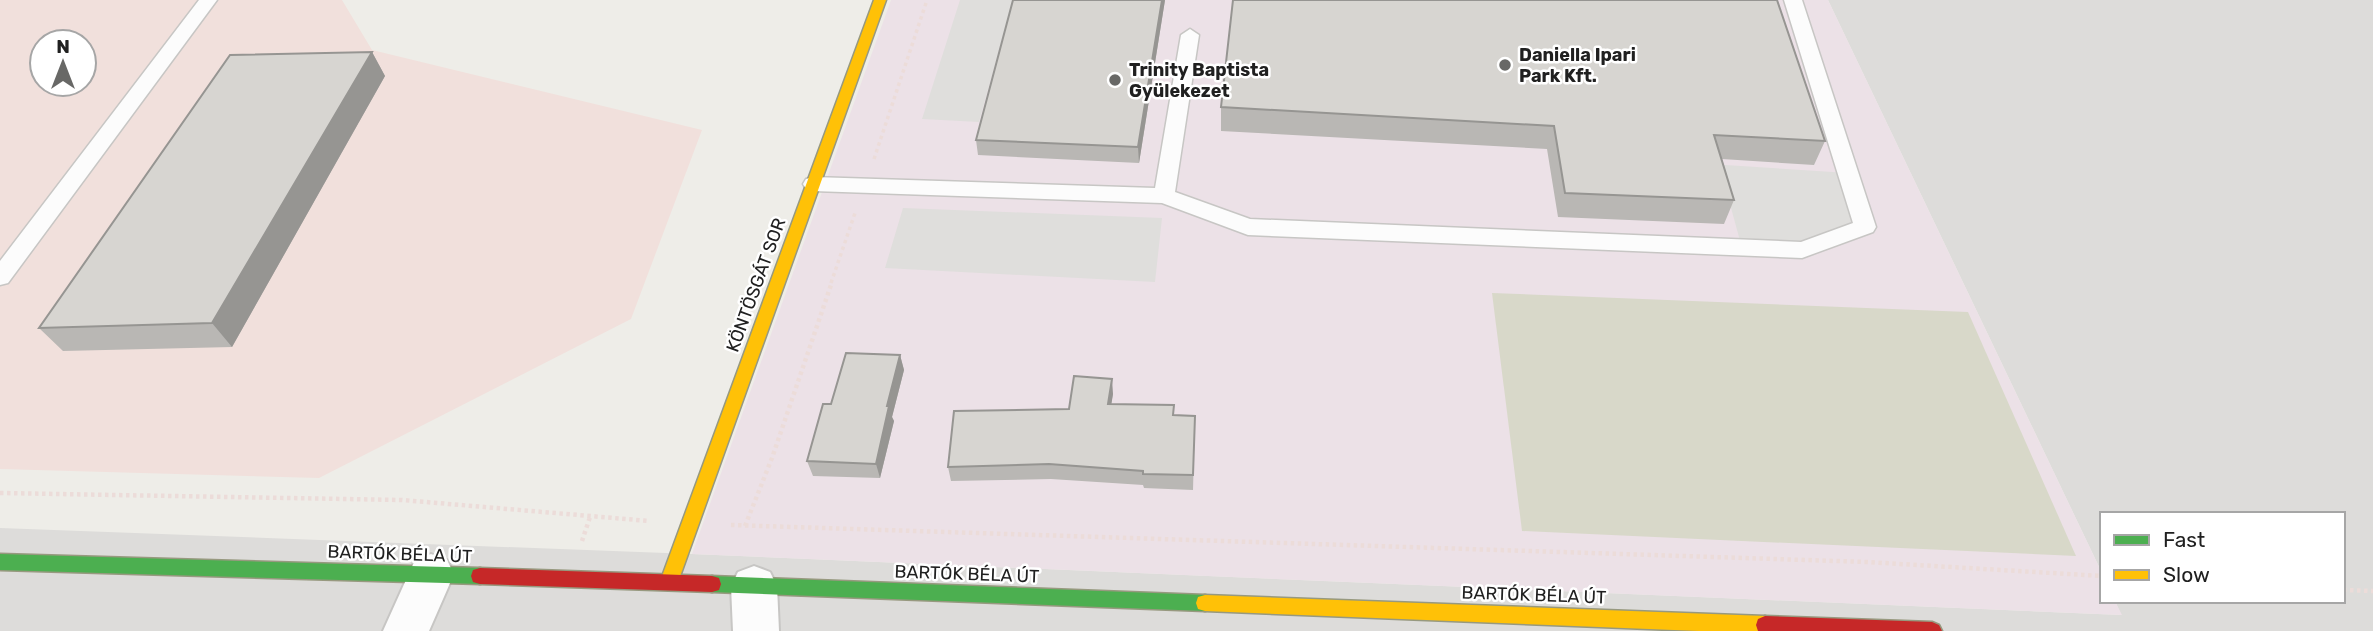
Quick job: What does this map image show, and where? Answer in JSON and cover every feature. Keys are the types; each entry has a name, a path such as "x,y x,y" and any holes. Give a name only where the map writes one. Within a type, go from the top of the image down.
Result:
{"street":[{"name":"KÖNTÖSGÁT SOR","path":"669,582 880,0"},
{"name":"BARTÓK BÉLA ÚT","path":"0,562 669,582 1742,626 1932,631"},
{"path":"406,631 431,574"},
{"path":"754,586 756,631"}],"lane":[{"path":"0,277 208,0"},
{"path":"813,184 864,186 905,198 1164,196 1248,227 1802,250 1865,227 1793,0"},
{"path":"1164,196 1190,35"}],"path":[{"path":"745,526 772,458 928,0"},
{"path":"0,493 402,500 590,517 745,526 1853,561 2100,576"},
{"path":"2345,590 2373,592"}],"shaded area":[{"path":"0,0 342,0 372,50 702,130 631,319 319,478 0,469"},
{"path":"891,0 1828,0 2100,569 2100,603 2116,603 2122,615 692,554"},
{"path":"960,0 1013,0 979,122 922,119"},
{"path":"1828,0 2373,0 2373,631 0,631 0,528 692,554 2121,615 2116,603 2345,603 2345,512 2100,512 2100,569"},
{"path":"1647,160 1848,173 1865,227 1802,250 1742,248 1725,186"},
{"path":"903,208 1162,218 1155,282 885,268"},
{"path":"1492,293 1968,312 2076,556 1522,531"}],"building":[{"path":"1013,0 1162,0 1138,147 976,140"},
{"name":"Daniella Ipari Park Kft.","path":"1233,0 1777,0 1825,141 1714,135 1734,200 1565,193 1554,126 1221,107"},
{"path":"372,52 212,323 39,328 230,55"},
{"path":"846,353 900,355 876,464 807,461 823,404 831,404"},
{"path":"1074,376 1112,379 1108,404 1174,405 1173,415 1195,416 1193,475 1143,474 1143,471 1049,464 948,467 954,411 1069,409"}],"traffic: fast":[{"path":"0,562 480,576"},
{"path":"712,584 1205,603"}],"traffic: slow":[{"path":"669,582 880,0"},
{"path":"1205,603 1765,625"}],"traffic: jam":[{"path":"480,576 712,584"},
{"path":"1765,625 1932,631"}],"place":[{"name":"Daniella Ipari Park Kft.","path":"1505,65"},
{"name":"Trinity Baptista Gyülekezet","path":"1115,80"}]}
